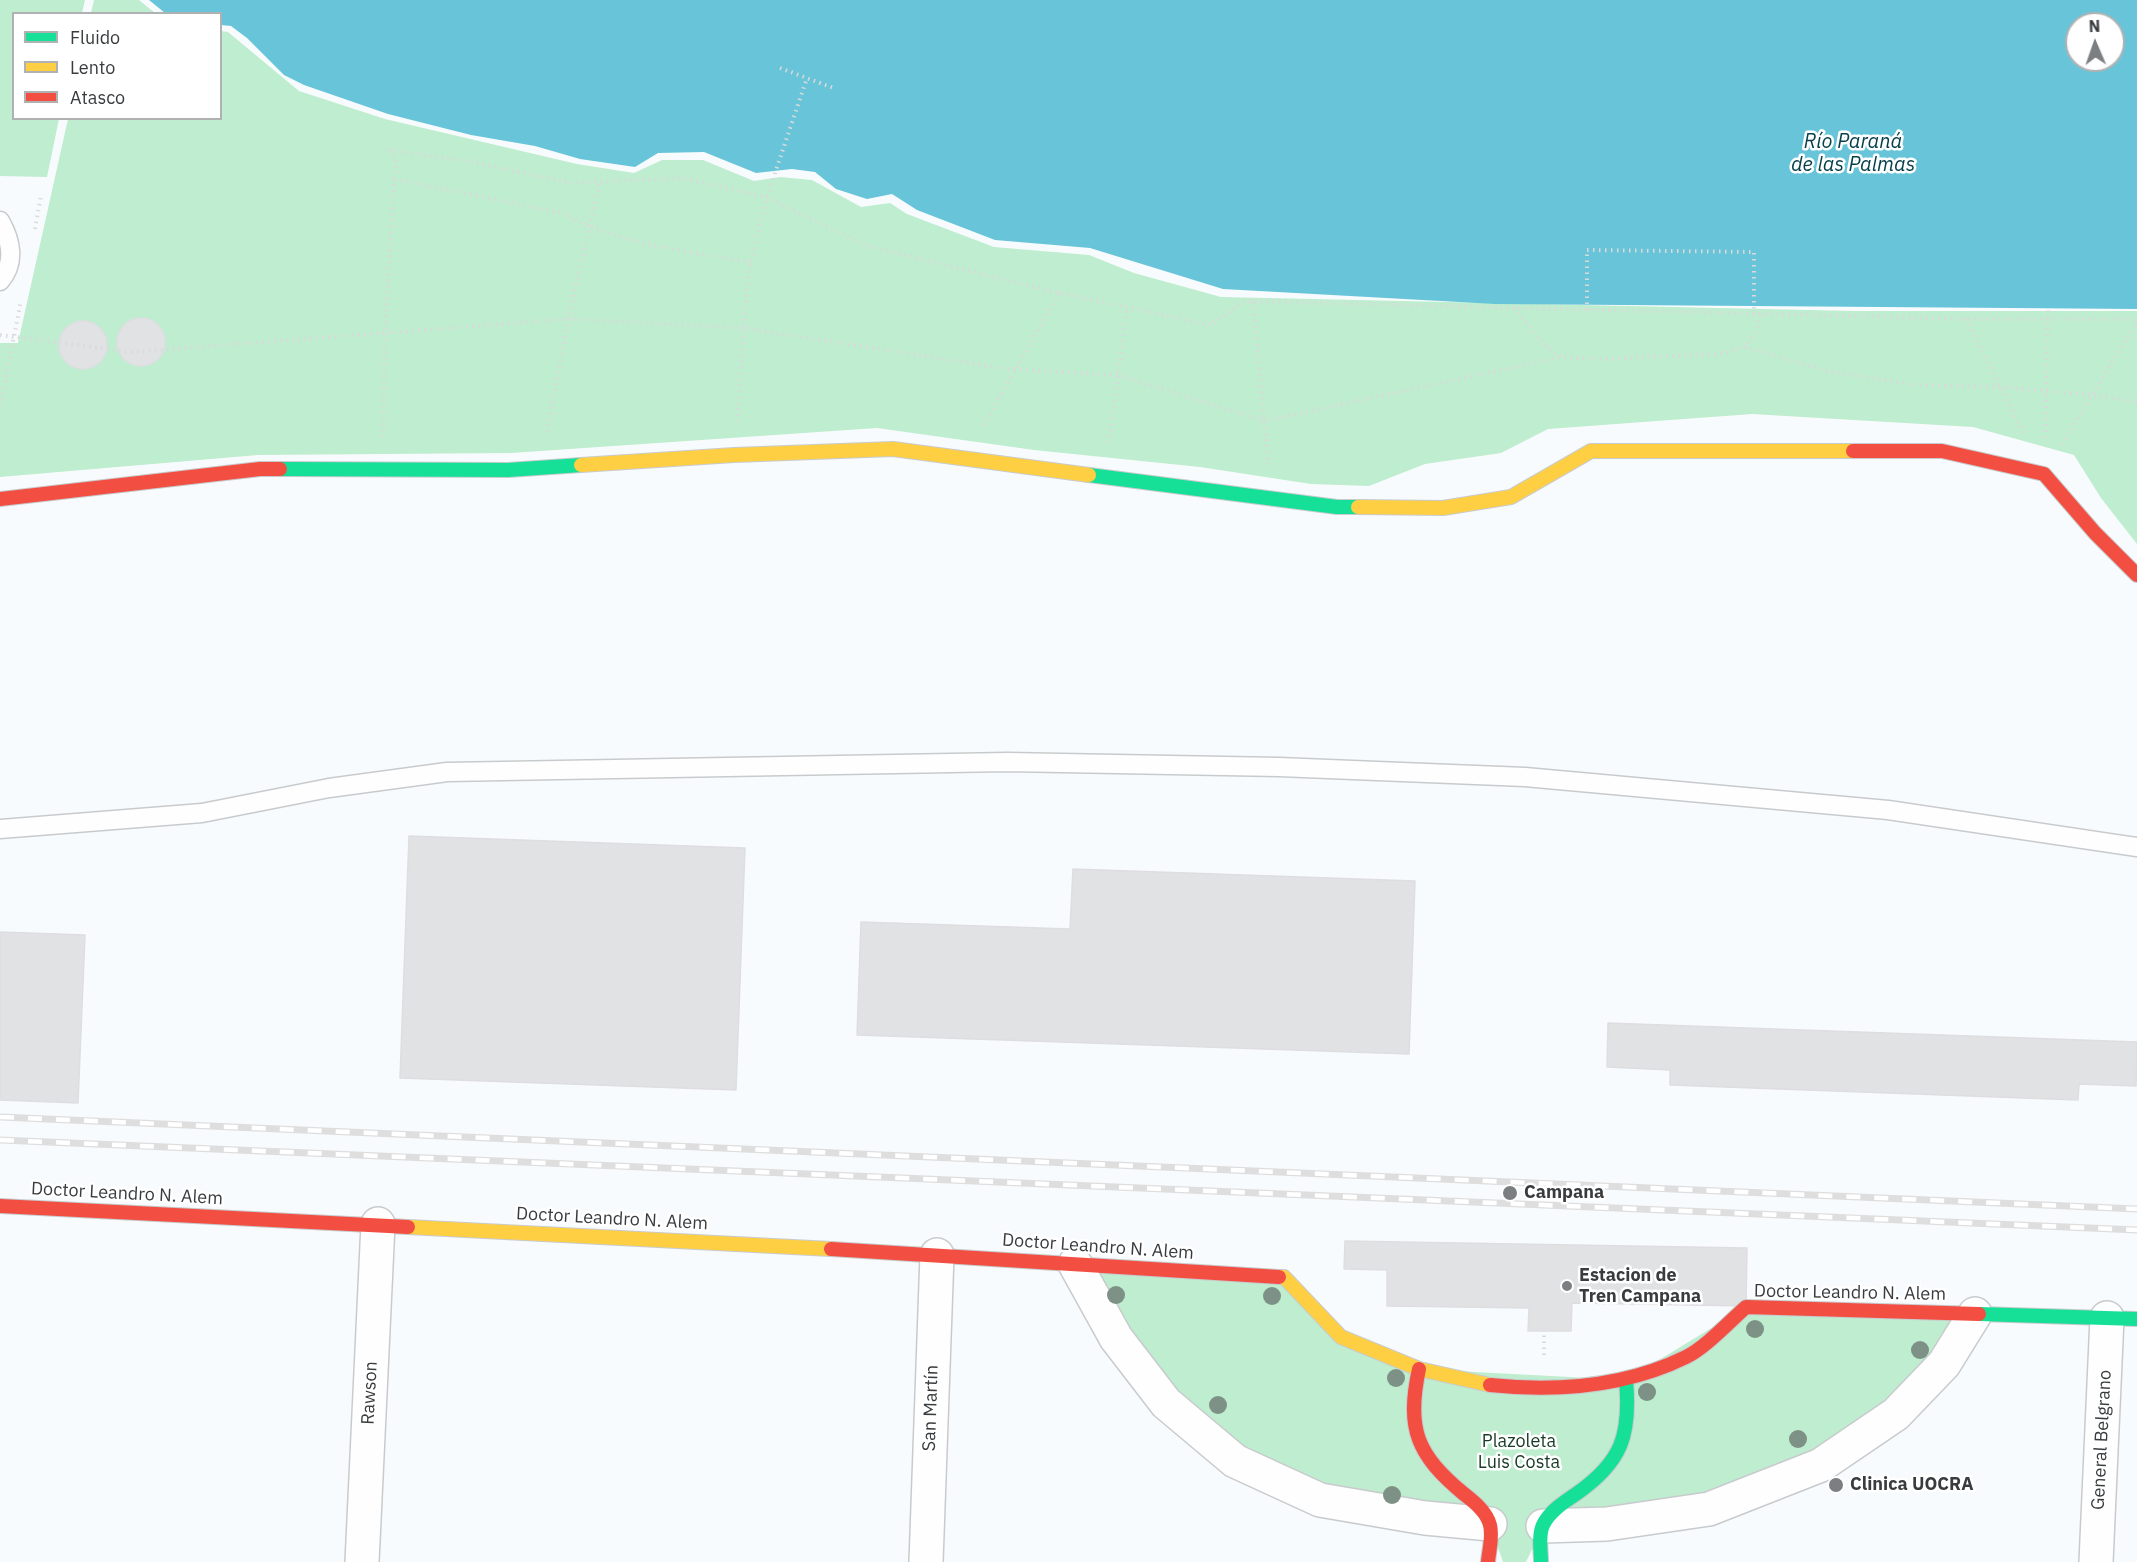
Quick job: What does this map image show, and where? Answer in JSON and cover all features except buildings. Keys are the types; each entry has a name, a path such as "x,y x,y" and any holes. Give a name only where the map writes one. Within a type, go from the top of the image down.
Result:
{"street":[{"path":"0,499 260,469 541,468 734,455 893,449 1337,507 1443,508 1511,497 1591,451 1942,452 2044,474 2095,533 2137,576"},
{"name":"Doctor Leandro N. Alem","path":"0,1206 378,1224 1284,1277 1341,1336 1419,1369 1491,1385 1560,1389 1626,1380 1688,1356 1746,1307 2122,1319"},
{"name":"Rawson","path":"363,1562 378,1224"},
{"name":"San Martín","path":"926,1562 937,1255"},
{"path":"1075,1264 1116,1338 1166,1403 1235,1461 1320,1500 1425,1518 1490,1524"},
{"path":"1543,1526 1606,1524 1709,1509 1821,1465 1896,1414 1944,1364 1976,1314"},
{"name":"General Belgrano","path":"2096,1562 2122,1319"},
{"path":"1419,1369 1414,1388 1413,1420 1420,1451 1439,1475 1474,1502 1490,1524 1488,1562"},
{"path":"1541,1562 1543,1526 1560,1504 1598,1480 1618,1458 1627,1428 1626,1380"}],"lane":[{"path":"0,221 11,242 8,273 0,281"},
{"path":"0,829 202,813 329,788 447,772 1007,762 1279,767 1525,777 1888,810 2137,847"}],"path":[{"path":"780,68 836,89"},
{"path":"734,455 748,272 767,197 807,78"},
{"path":"383,469 385,332 397,162 388,150 474,162 570,183 684,178 767,197 867,246 1059,293 1210,325 1245,301 1966,319 2137,320"},
{"path":"394,179 566,214 591,228 614,236 751,263"},
{"path":"541,468 567,319 591,228 600,181"},
{"path":"1587,310 1587,250 1755,252 1754,314"},
{"path":"965,458 1059,293"},
{"path":"1253,302 1270,498"},
{"path":"1105,475 1127,307"},
{"path":"1513,308 1544,345 1561,357"},
{"path":"2044,474 2048,309"},
{"path":"1745,347 1755,333 1761,314"},
{"path":"0,335 132,352 567,319 744,328 1017,369 1118,375 1265,421 1561,357 1600,359 1719,354 1745,347 1827,371 1917,385 2000,387 2092,395 2137,402"},
{"path":"1966,319 2044,474"},
{"path":"2044,474 2137,320"}],"green space":[{"path":"0,0 85,0 82,12 12,12 12,120 59,120 47,177 0,176"},
{"path":"94,0 139,0 154,12 91,12"},
{"path":"222,31 228,32 299,91 385,119 577,164 634,173 662,160 703,160 754,181 780,177 812,180 861,207 890,203 907,214 994,247 1089,255 1134,273 1221,297 1854,311 2137,311 2137,544 2101,498 2074,455 1973,427 1752,414 1548,429 1501,453 1425,464 1369,486 1311,484 1200,467 1034,450 877,428 511,453 258,455 0,477 0,343 18,343 68,120 222,120"},
{"name":"Plazoleta Luis Costa","path":"1075,1264 1284,1277 1341,1337 1419,1369 1626,1380 1746,1307 1975,1314 1896,1414 1709,1509 1543,1526 1526,1562 1503,1562 1490,1524 1320,1500 1166,1403"}],"water":[{"name":"Río Paraná de las Palmas","path":"149,0 2137,0 2137,309 1495,304 1223,289 1090,248 995,240 917,210 892,194 867,199 836,189 815,172 792,169 756,173 704,152 658,153 635,167 580,159 535,146 471,135 388,114 304,85 284,75 247,38 231,26 222,25 222,12 164,12"}],"railway":[{"path":"0,1117 2137,1209"},
{"path":"0,1140 2137,1230"}],"traffic: fast":[{"path":"280,469 508,470 581,465"},
{"path":"1089,475 1337,507 1358,507"},
{"path":"1979,1314 2137,1319"},
{"path":"1541,1562 1541,1534 1546,1520 1557,1508 1592,1482 1604,1470 1620,1446 1627,1417 1626,1380"}],"traffic: slow":[{"path":"581,465 734,455 893,449 1089,475"},
{"path":"1358,507 1443,508 1511,497 1591,451 1853,451"},
{"path":"408,1227 831,1249"},
{"path":"1279,1277 1284,1277 1341,1337 1419,1369 1490,1385"}],"traffic: jam":[{"path":"1853,451 1942,451 2044,474 2095,533 2137,575"},
{"path":"0,499 260,469 280,469"},
{"path":"0,1206 408,1227"},
{"path":"831,1249 1279,1277"},
{"path":"1490,1385 1565,1387 1615,1381 1639,1375 1694,1353 1746,1307 1979,1314"},
{"path":"1419,1369 1414,1408 1419,1439 1435,1466 1486,1516 1491,1534 1488,1562"}],"place":[{"name":"Campana","path":"1510,1193"},
{"name":"Estacion de Tren Campana","path":"1567,1286"},
{"name":"Clinica UOCRA","path":"1836,1485"}]}
